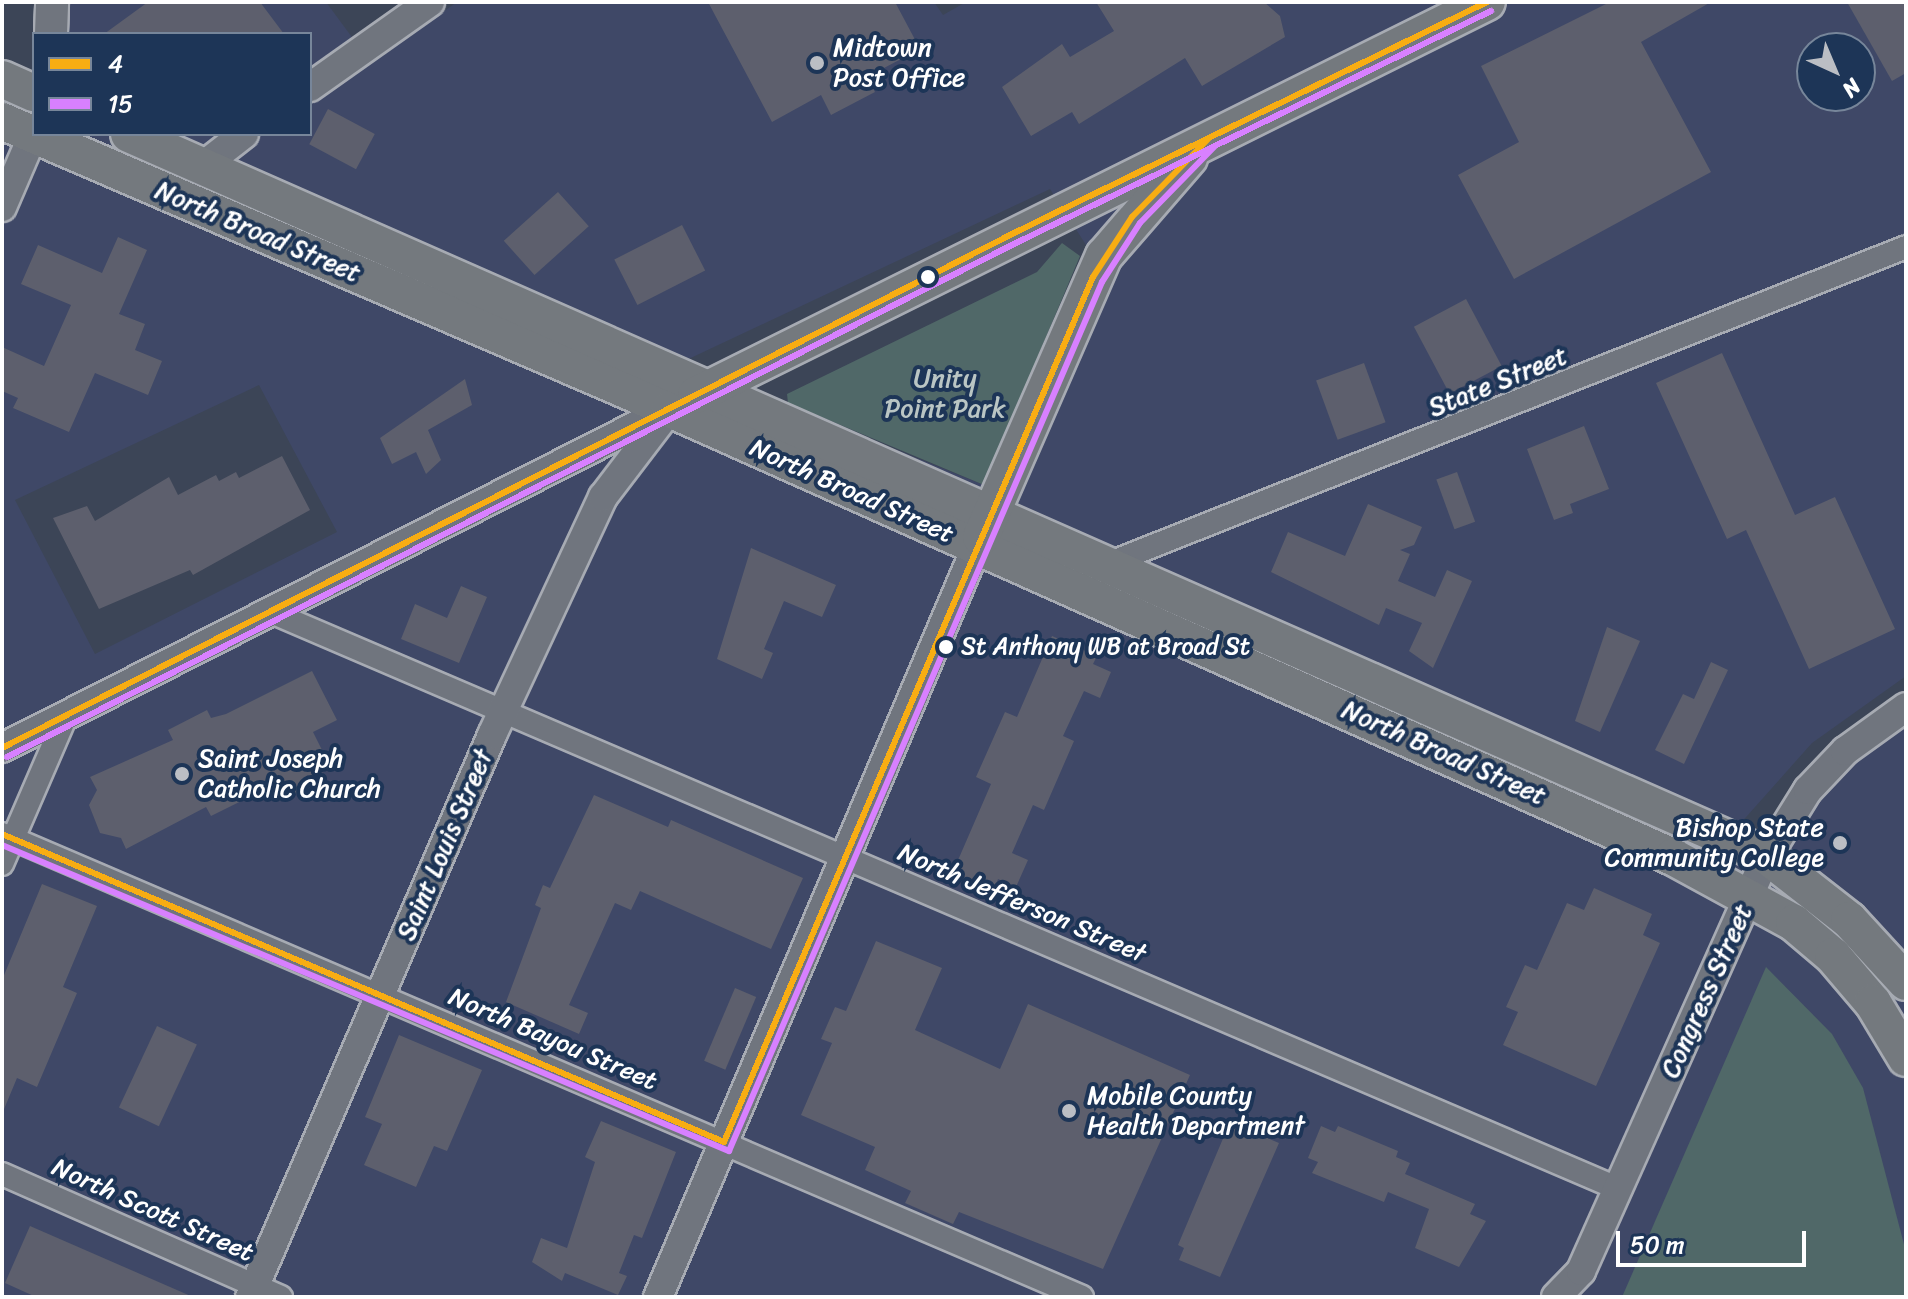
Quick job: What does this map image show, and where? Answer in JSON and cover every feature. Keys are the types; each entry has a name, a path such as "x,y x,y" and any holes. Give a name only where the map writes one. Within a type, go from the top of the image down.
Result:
{"main road":[{"path":"51,32 52,2"},
{"path":"670,409 1487,2"},
{"path":"2,79 32,92"},
{"name":"North Broad Street","path":"37,136 670,409 984,530 1110,563 1767,856 1849,920 1906,982"},
{"name":"North Broad Street","path":"134,136 711,388 984,530 1750,897 1833,956 1873,1003 1906,1058"},
{"path":"984,530 1104,256 1132,217 1208,139"}],"street":[{"path":"312,86 430,2"},
{"path":"2,207 23,130"},
{"path":"203,166 241,136"},
{"name":"State Street","path":"1110,563 1255,510 1906,247"},
{"path":"2,748 670,409"},
{"name":"Saint Louis Street","path":"252,1291 502,714 603,497 670,409"},
{"path":"658,1297 984,530"},
{"name":"North Jefferson Street","path":"271,612 502,714 1619,1189"},
{"name":"Congress Street","path":"1556,1297 1581,1284 1619,1189 1767,856 1808,790 1845,751 1906,707"},
{"path":"2,864 7,836 66,716"},
{"name":"North Bayou Street","path":"7,836 1082,1297"},
{"name":"North Scott Street","path":"2,1174 252,1291 281,1297"}],"shaded area":[{"path":"65,2 326,2 371,63 457,2 934,2 943,15 966,2 1906,2 1906,676 1812,743 1739,825 1773,846 1906,707 1906,1297 2,1297 2,63 32,75 32,136 312,136 312,32 65,32","holes":["1050,189 1106,276 1008,506 984,485 680,363","259,385 337,532 95,654 15,500"]}],"green space":[{"name":"Unity Point Park","path":"1062,243 1080,256 984,485 788,403 787,394 1037,272"},
{"path":"1766,967 1832,1034 1863,1088 1906,1252 1906,1297 1622,1297"}],"building":[{"path":"148,2 260,2 282,32 107,32"},
{"name":"Midtown Post Office","path":"708,2 895,2 920,49 867,77 875,92 831,115 821,95 772,122"},
{"path":"1096,2 1264,2 1280,16 1285,37 1202,86 1185,58 1079,124 1072,112 1031,136 1002,87 1062,44 1070,57 1114,31"},
{"path":"1610,2 1711,2 1641,42 1711,172 1514,279 1458,175 1519,142 1481,66"},
{"path":"1847,2 1906,2 1906,73 1892,81 1876,53 1876,32 1864,32"},
{"path":"328,109 375,134 356,169 309,144"},
{"path":"558,192 589,226 535,275 504,241"},
{"path":"682,225 705,270 637,305 614,260"},
{"path":"118,237 147,250 119,314 145,324 135,350 162,361 148,395 95,373 69,432 13,408 18,398 2,391 2,347 44,366 71,305 21,284 38,245 102,273"},
{"path":"1466,299 1502,366 1450,394 1414,327"},
{"path":"1722,353 1795,515 1835,497 1895,629 1809,669 1746,530 1727,539 1656,383"},
{"path":"1364,363 1386,422 1338,440 1316,380"},
{"path":"465,379 472,405 428,430 441,460 426,474 416,452 392,464 380,438"},
{"path":"1584,426 1609,489 1570,504 1573,513 1554,520 1527,449"},
{"path":"282,456 310,510 193,575 190,570 99,609 53,518 87,506 95,521 169,477 178,495 216,475 219,481 236,472 239,478"},
{"path":"1457,472 1475,522 1454,529 1436,480"},
{"path":"1368,504 1422,527 1414,545 1400,550 1410,554 1398,581 1435,597 1447,570 1472,581 1433,668 1409,651 1422,623 1386,608 1379,625 1271,572 1288,532 1345,556"},
{"path":"751,548 836,585 822,617 784,601 764,649 773,653 762,679 717,659"},
{"path":"461,586 487,597 459,663 401,639 415,604 447,618"},
{"path":"1607,627 1640,641 1600,732 1575,721"},
{"path":"1052,636 1097,656 1093,664 1111,672 1100,698 1084,691 1063,736 1074,741 1044,810 1033,805 1012,853 1028,860 1016,887 998,879 994,891 952,874 991,784 976,777 1005,712 1017,717"},
{"path":"1711,662 1728,670 1684,764 1655,750 1683,694 1694,699"},
{"name":"Saint Joseph Catholic Church","path":"312,671 337,720 313,732 331,768 304,781 307,788 280,801 272,786 211,816 206,807 126,849 121,838 100,833 89,805 97,790 90,777 173,740 168,730 207,710 211,718 226,714"},
{"path":"594,795 668,827 671,820 803,878 771,949 640,891 631,910 615,903 569,1005 588,1013 579,1034 506,1002 541,908 535,905 543,885 550,888"},
{"path":"42,884 97,906 63,987 77,993 37,1087 17,1078 2,1114 2,980"},
{"path":"1594,888 1652,914 1643,935 1660,943 1596,1086 1503,1045 1518,1012 1506,1007 1525,965 1537,970 1567,903 1584,910"},
{"path":"876,941 942,968 915,1030 1000,1069 1028,1004 1190,1075 1103,1269 959,1212 953,1224 905,1203 911,1191 865,1170 875,1147 801,1115 832,1043 821,1039 835,1007 846,1011"},
{"path":"735,988 756,997 725,1070 704,1061"},
{"path":"157,1026 197,1045 159,1126 119,1108"},
{"path":"399,1035 482,1070 447,1151 434,1146 416,1187 364,1165 382,1124 365,1117"},
{"path":"601,1121 676,1152 642,1238 634,1235 619,1273 627,1276 618,1295 565,1273 562,1281 532,1262 541,1238 567,1248 595,1162 585,1157"},
{"path":"1230,1122 1279,1143 1220,1277 1179,1260 1184,1248 1178,1245"},
{"path":"1321,1126 1335,1132 1338,1126 1398,1151 1396,1157 1410,1163 1405,1174 1475,1204 1470,1214 1486,1221 1459,1267 1415,1248 1429,1209 1388,1192 1384,1202 1312,1173 1318,1162 1308,1158"},
{"path":"30,1226 193,1297 36,1297 5,1283"}],"transit line":[{"name":"4","path":"2,748 1010,235 1487,2"},
{"name":"15","path":"7,757 1014,244 1491,11"},
{"name":"4","path":"2,834 724,1142 1093,277 1132,217 1208,139"},
{"name":"15","path":"2,845 729,1151 1102,282 1140,223 1215,146"}],"place":[{"name":"Midtown Post Office","path":"817,63"},
{"name":"St Anthony WB at Broad St","path":"946,647"},
{"name":"Saint Joseph Catholic Church","path":"182,774"},
{"name":"Bishop State Community College","path":"1840,843"},
{"name":"Mobile County Health Department","path":"1069,1111"}]}
